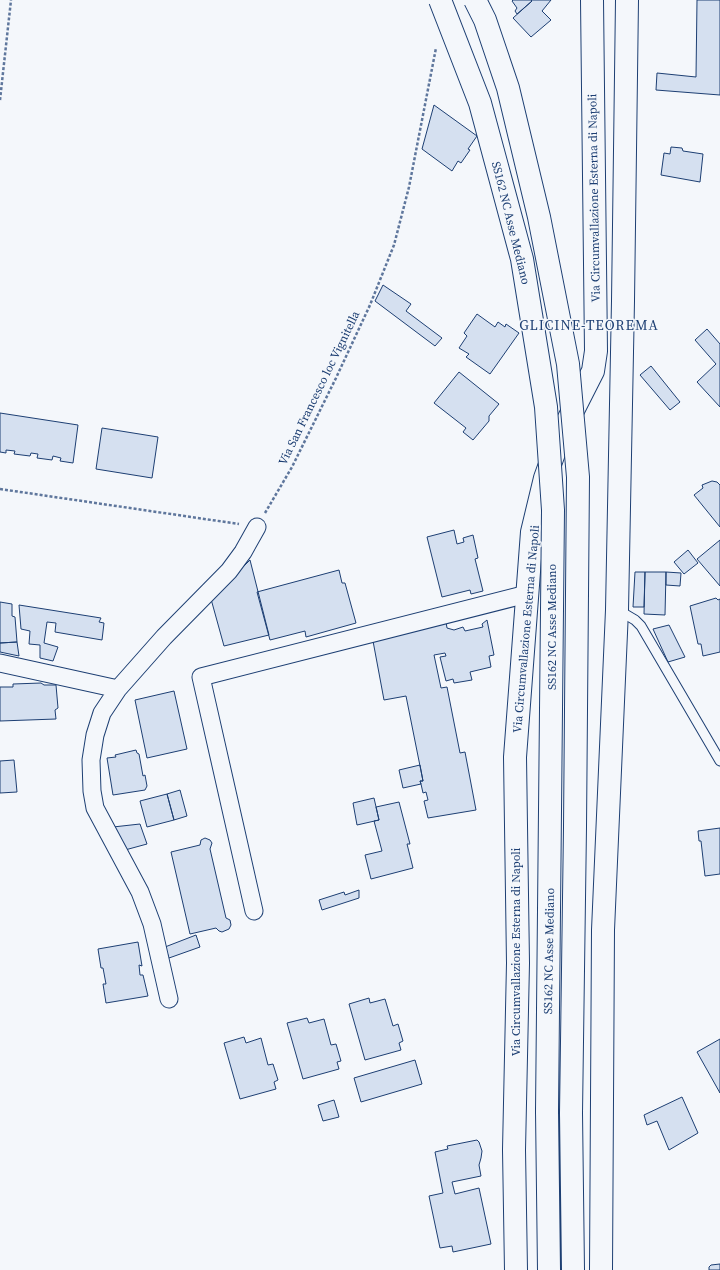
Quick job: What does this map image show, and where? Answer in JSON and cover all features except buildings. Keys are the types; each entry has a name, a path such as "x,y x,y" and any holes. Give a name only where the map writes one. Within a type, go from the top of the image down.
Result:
{"main road":[{"name":"SS162 NC Asse Mediano","path":"440,0 480,103 522,259 546,407 553,510 547,1111 549,1270"},
{"name":"SS162 NC Asse Mediano","path":"475,0 485,20 508,88 539,217 568,364 578,477 571,1114 573,1270"},
{"name":"Via Circumvallazione Esterna di Napoli","path":"516,1270 514,1150 518,963 515,757 532,532 544,478 561,434 593,371 596,351 592,0"},
{"path":"601,1270 603,930 617,610 627,0"}],"street":[{"path":"169,999 152,924 140,892 95,808 92,791 92,760 95,735 102,713 118,689 164,637 229,571 243,552 257,527"},
{"path":"254,911 201,677 527,594"},
{"path":"0,663 118,689"}],"lane":[{"path":"617,610 635,620 642,626 720,761"}],"path":[{"path":"0,100 11,0"},
{"name":"Via San Francesco loc Vignitella","path":"257,527 292,467 336,378 370,305 394,245 409,187 437,45"},
{"path":"0,489 257,527"}],"district":[{"name":"GLICINE-TEOREMA","path":"589,325"}]}
